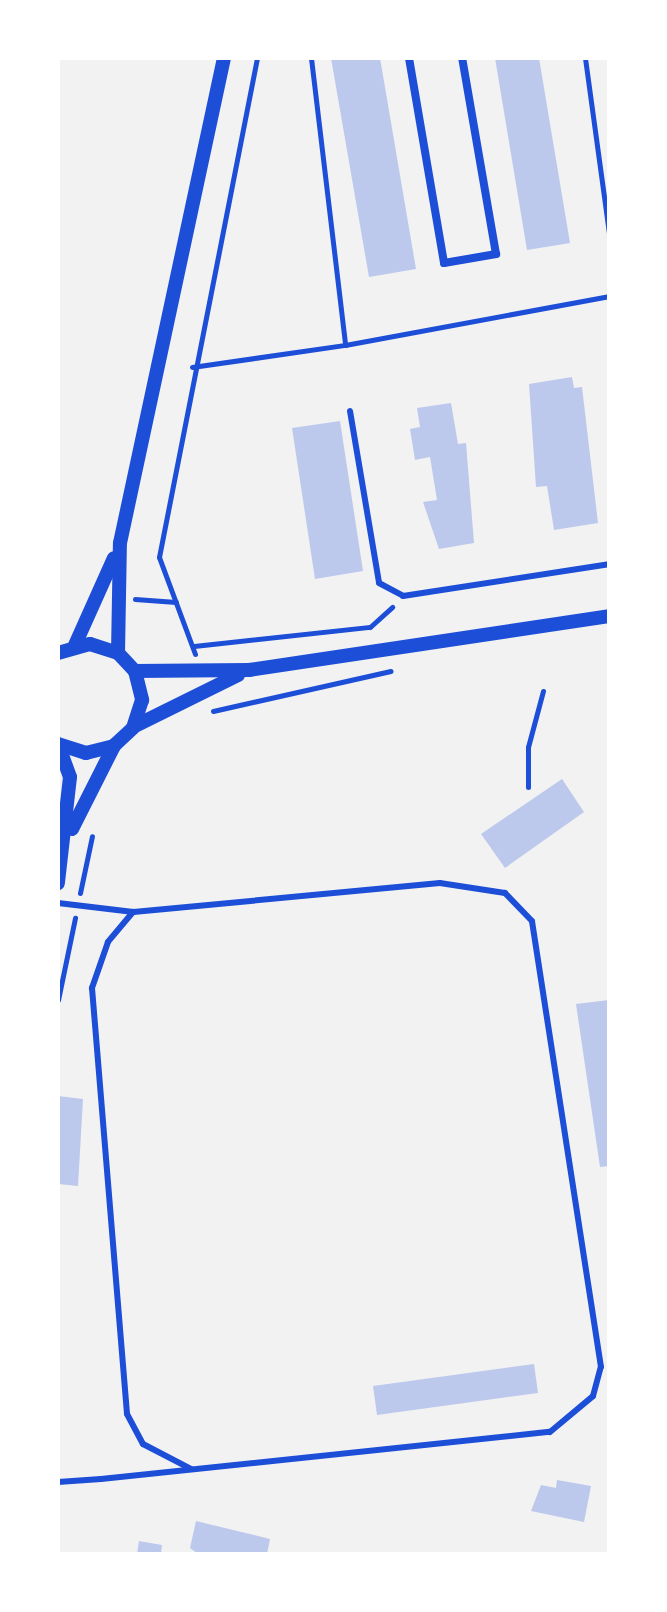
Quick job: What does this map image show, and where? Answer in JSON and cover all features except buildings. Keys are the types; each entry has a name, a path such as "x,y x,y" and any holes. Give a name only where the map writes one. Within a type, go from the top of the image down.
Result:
{"street":[{"path":"118,653 120,543 224,58"},
{"path":"409,58 444,263 496,254 462,58"},
{"path":"75,645 120,543"},
{"path":"135,671 249,670 609,616"},
{"path":"58,653 75,645 118,653 135,671 142,700 133,728"},
{"path":"67,840 114,746 133,728 249,670"},
{"path":"58,744 86,753 114,746"},
{"path":"58,744 70,777 67,840 58,883"}],"lane":[{"path":"350,411 379,583 403,596 609,564"},
{"path":"58,903 133,912 440,883 505,893 532,921 601,1367 593,1396 550,1432 58,1482"},
{"path":"133,912 108,942 92,988 127,1414 143,1444 191,1469"}],"path":[{"path":"176,602 159,557 192,367 257,58"},
{"path":"311,58 345,345"},
{"path":"585,58 609,234"},
{"path":"192,367 345,345 609,296"},
{"path":"194,646 370,627 403,596"},
{"path":"196,717 396,670"},
{"path":"528,787 528,747 543,691"}]}
